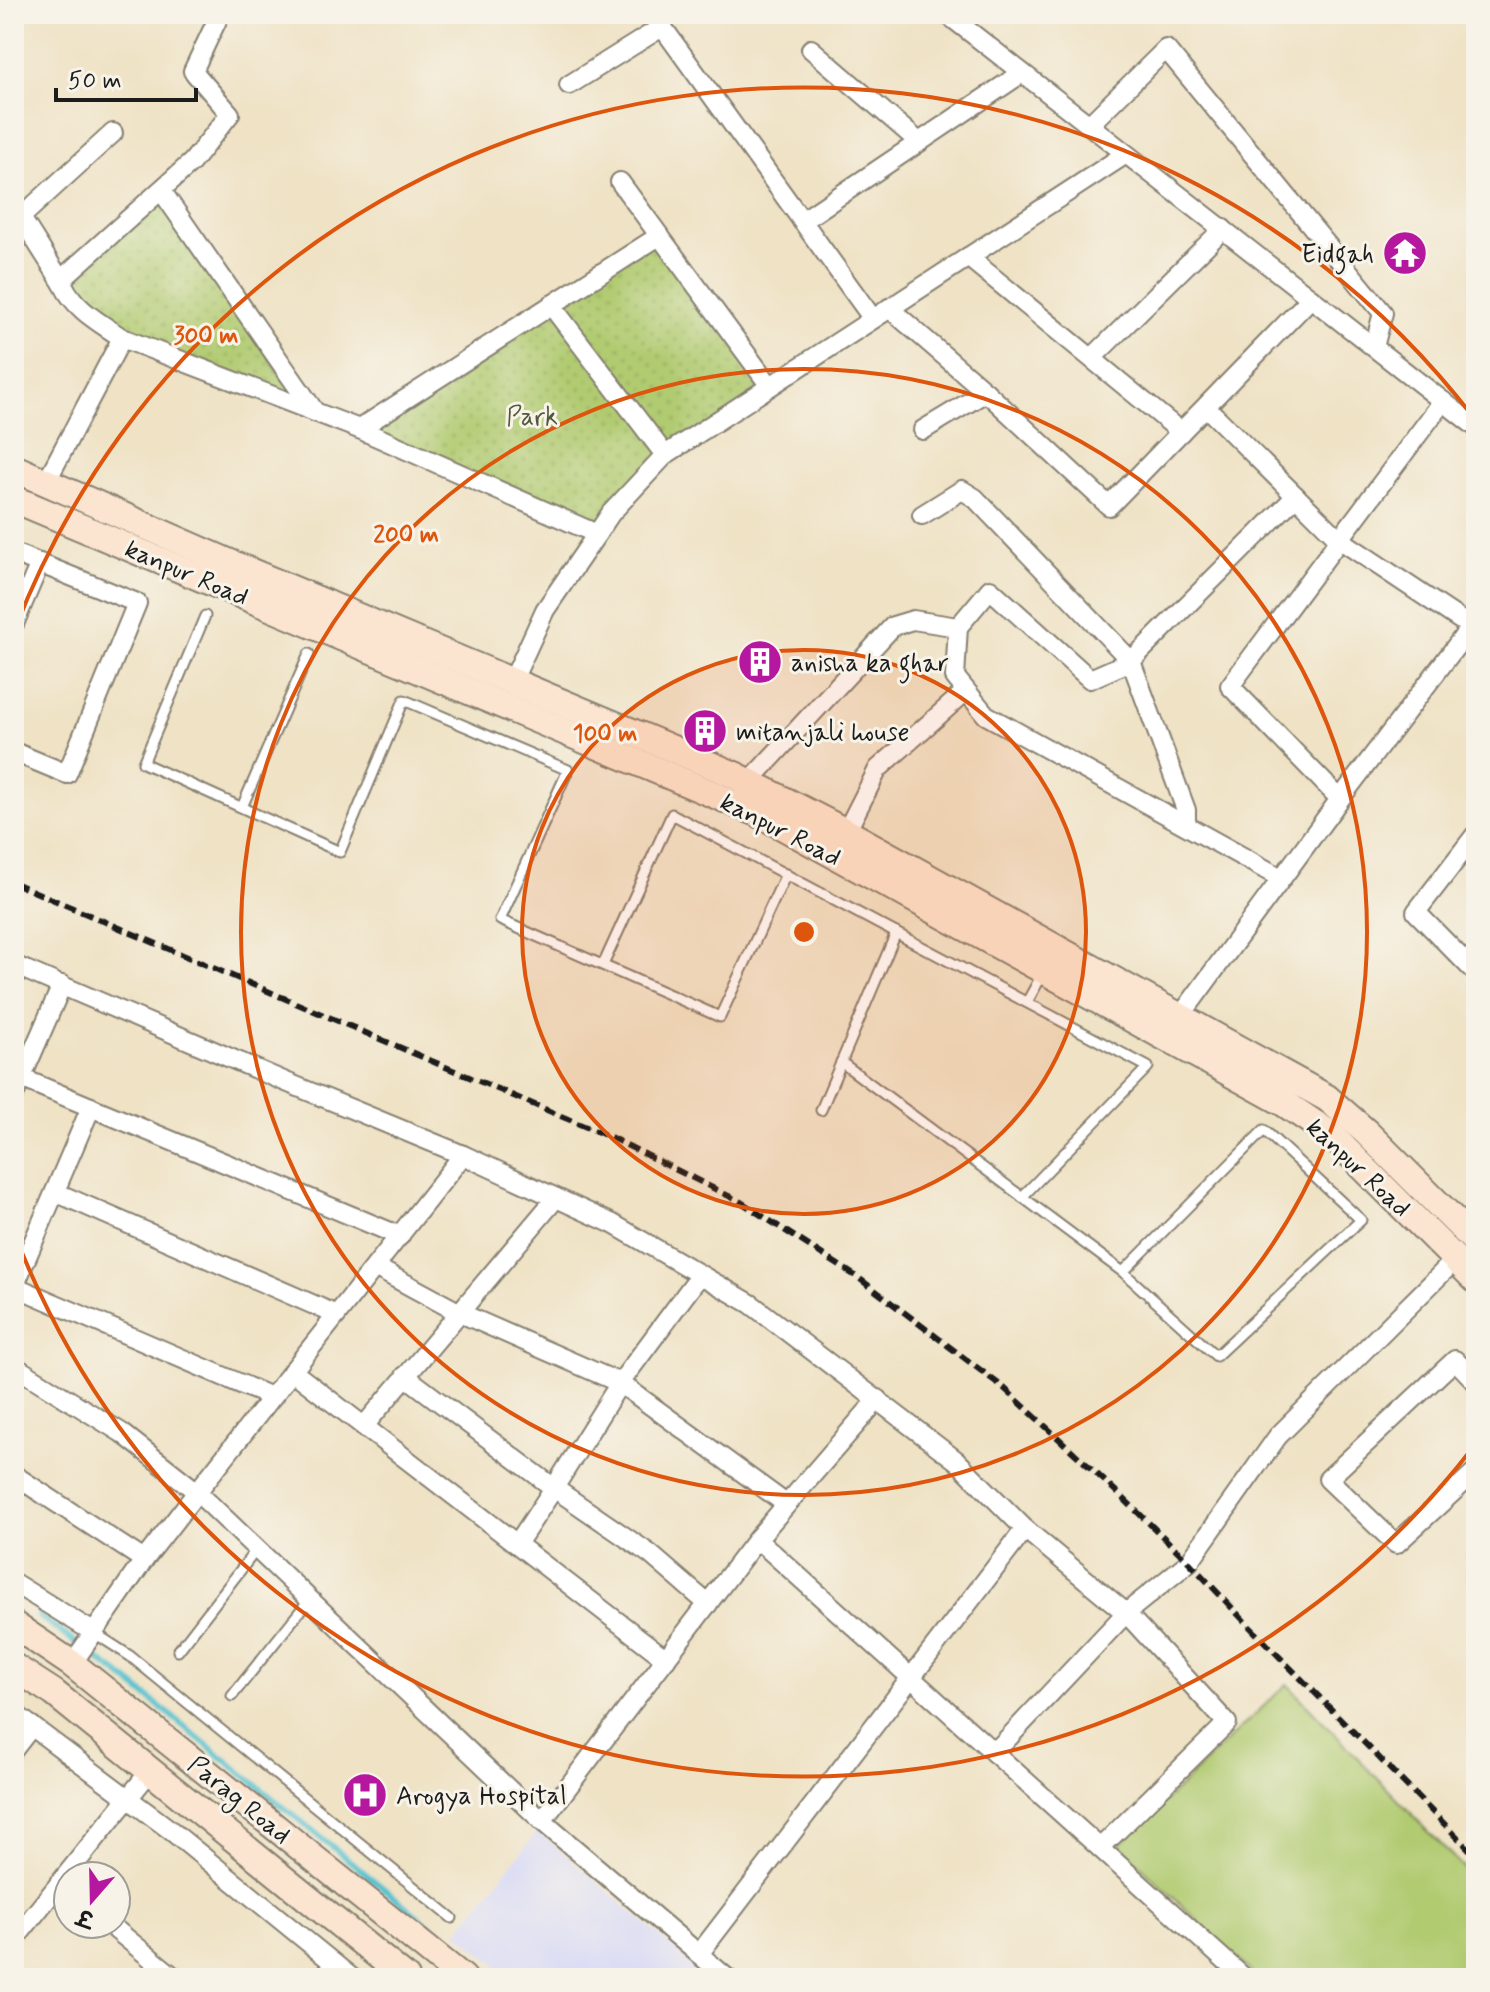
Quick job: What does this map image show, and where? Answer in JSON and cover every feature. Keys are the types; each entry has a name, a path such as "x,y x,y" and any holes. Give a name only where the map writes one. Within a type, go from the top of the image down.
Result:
{"street":[{"path":"63,284 65,276 192,162 230,114 193,71 220,14"},
{"path":"947,14 1476,427"},
{"path":"569,85 658,20 802,221 881,314 986,392 1109,506 1311,298"},
{"path":"811,49 919,142"},
{"path":"1089,125 1166,49 1383,313 1374,347"},
{"path":"802,221 1022,73"},
{"path":"113,133 18,212 82,311 122,338 359,429 597,534"},
{"path":"14,468 495,684 611,513 665,455 1126,154"},
{"path":"620,182 770,386"},
{"path":"161,190 315,412"},
{"path":"1092,358 1223,229"},
{"path":"359,429 659,236"},
{"path":"968,257 1181,432"},
{"path":"551,305 665,455"},
{"path":"46,482 122,338"},
{"path":"923,430 986,392"},
{"path":"1340,799 1230,686 1443,401"},
{"path":"1172,1027 1340,799 1474,626 1339,539 1206,407"},
{"path":"922,515 962,490 975,498 1131,661 1186,810 1186,825"},
{"path":"1281,878 986,715 955,677 958,627 990,589 1090,679 1131,661 1296,496"},
{"name":"kanpur Road","path":"14,499 495,684 760,814 1044,970 1172,1027 1330,1134 1476,1280"},
{"path":"14,553 137,603 67,774 14,752"},
{"path":"14,624 40,563"},
{"path":"749,782 893,626 913,620 958,627"},
{"path":"846,832 878,769 966,691"},
{"path":"594,730 749,782 846,832 1172,1027 1327,1098 1366,1132 1476,1242"},
{"path":"1476,834 1416,912 1476,973"},
{"path":"14,965 463,1155 613,1224 751,1304 957,1461 1025,1529 1126,1613 1227,1723 1100,1848"},
{"path":"62,985 18,1086 91,1107 400,1236"},
{"path":"91,1107 14,1287 271,1397"},
{"path":"72,1664 144,1560 463,1155"},
{"path":"55,1192 337,1315"},
{"path":"364,1426 556,1198"},
{"path":"994,1753 1126,1613 1189,1562 1278,1436 1455,1260"},
{"path":"375,1267 458,1312 620,1383 786,1504"},
{"path":"517,1544 620,1383 700,1275"},
{"path":"1476,1382 1455,1360 1328,1479 1396,1544 1476,1471"},
{"path":"14,1366 122,1433 197,1492 542,1821 727,1978"},
{"path":"292,1371 666,1659"},
{"path":"405,1376 554,1488 650,1554 708,1604"},
{"path":"542,1821 757,1539 878,1399"},
{"path":"14,1475 144,1560"},
{"path":"699,1954 1025,1529"},
{"path":"757,1539 1241,1978"},
{"path":"14,1583 93,1632"},
{"path":"15,1627 37,1597"},
{"name":"Parag Road","path":"15,1627 72,1664 463,1978"},
{"name":"Parag Road","path":"14,1667 54,1693 406,1978"},
{"path":"14,1713 169,1829 352,1978"},
{"path":"14,1749 32,1726"},
{"path":"83,1860 150,1771"},
{"path":"14,1940 52,1900"},
{"path":"129,1940 175,1978"}],"lane":[{"path":"205,616 143,763 340,852 404,700 568,770 500,920 720,1017 786,874"},
{"path":"242,807 309,654"},
{"path":"603,965 672,814 1148,1067 1022,1197"},
{"path":"821,1110 896,933"},
{"path":"1027,1002 1044,970"},
{"path":"841,1062 1123,1272 1216,1356 1361,1220 1264,1130 1123,1272"},
{"path":"178,1651 256,1550"},
{"path":"232,1696 309,1600"},
{"path":"93,1632 130,1656 452,1918"}],"shaded area":[{"path":"538,1831 708,1978 512,1978 457,1932"}],"green space":[{"path":"161,190 301,407 122,338 63,284"},
{"name":"Park","path":"659,236 770,386 665,455 597,534 359,429"},
{"path":"1287,1684 1476,1881 1476,1978 1257,1978 1119,1845"}],"waterway":[{"path":"39,1616 127,1680 494,1978"}],"railway":[{"path":"14,883 610,1137 741,1202 860,1279 1004,1388 1122,1497 1476,1856"}],"place":[{"name":"Eidgah","path":"1405,253"},
{"name":"anisha ka ghar","path":"760,662"},
{"name":"mitanjali house","path":"705,731"},
{"name":"Arogya Hospital","path":"365,1795"}]}
